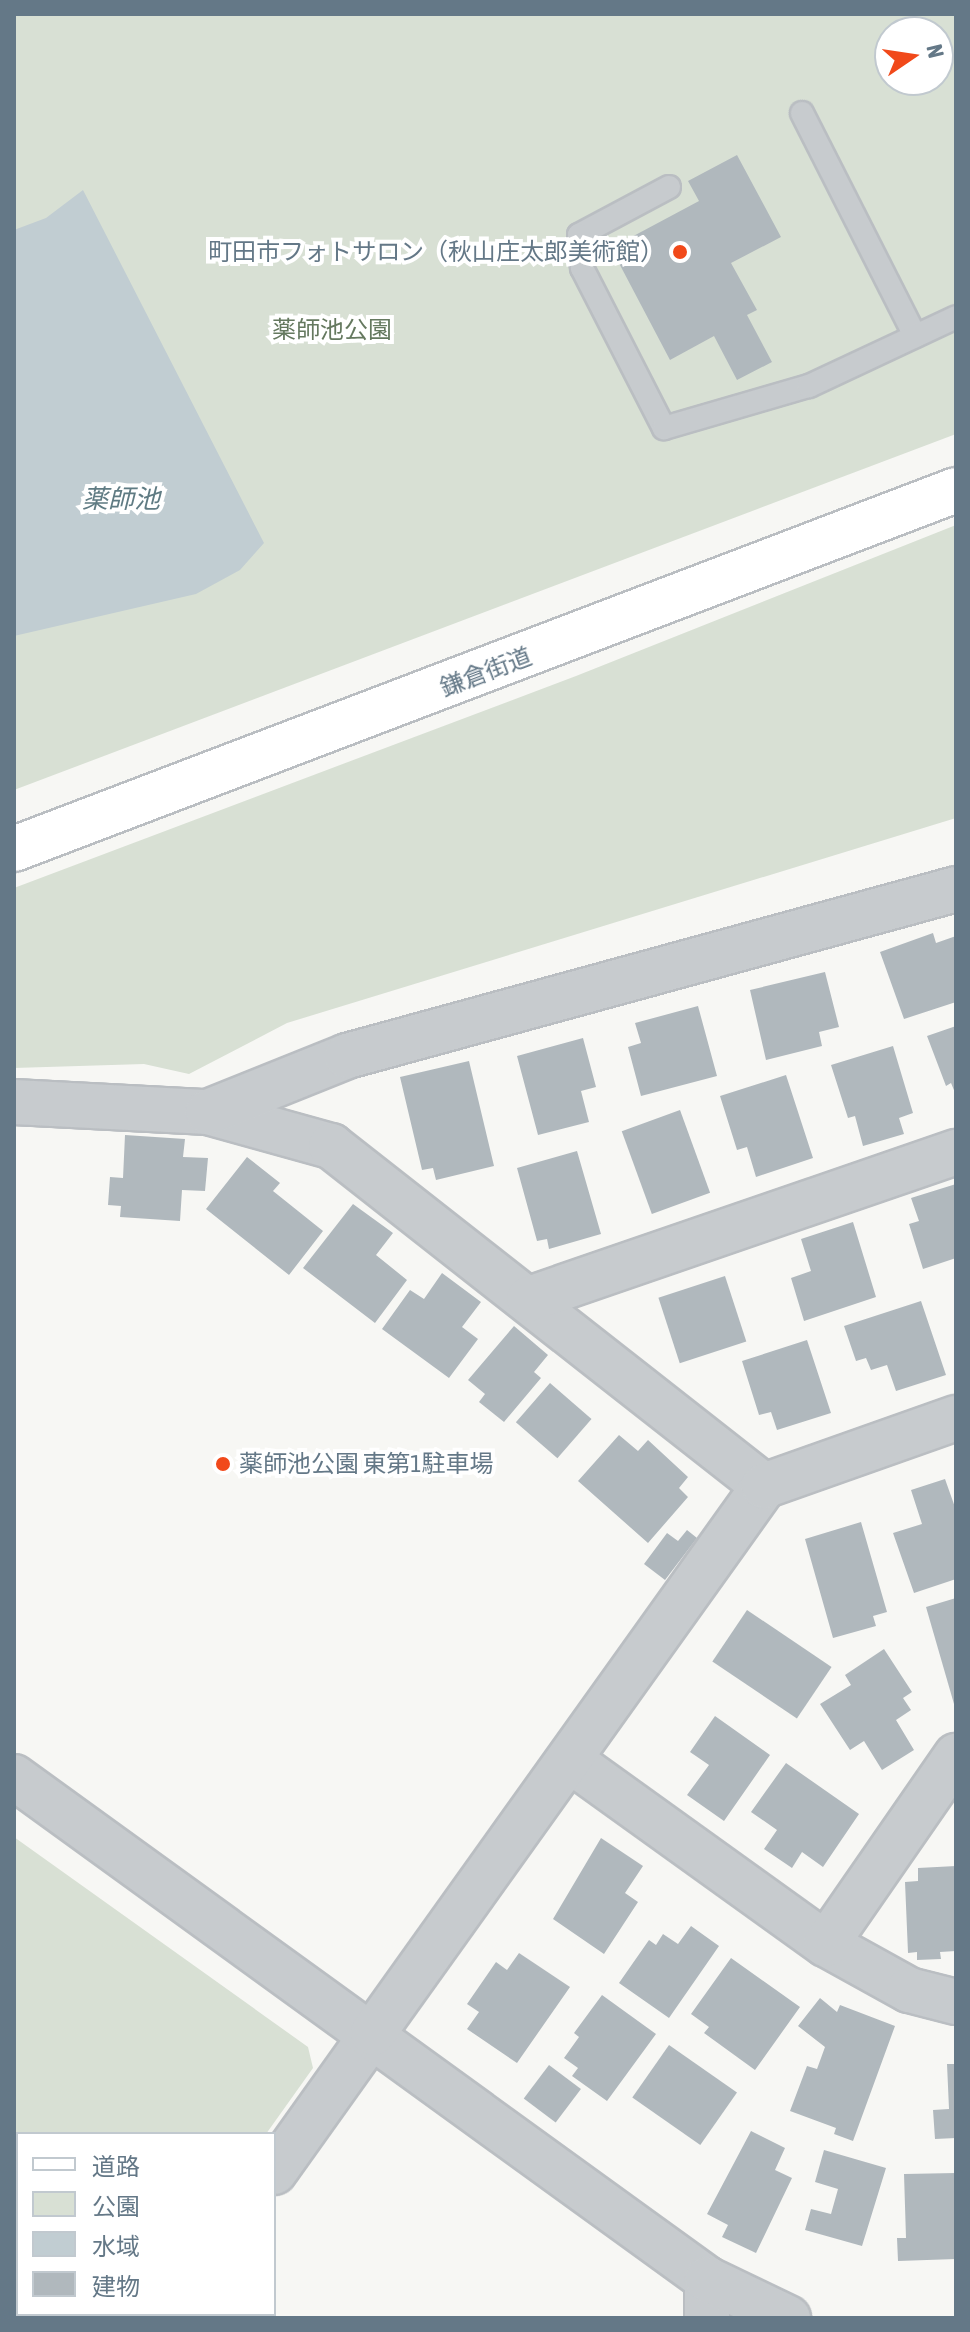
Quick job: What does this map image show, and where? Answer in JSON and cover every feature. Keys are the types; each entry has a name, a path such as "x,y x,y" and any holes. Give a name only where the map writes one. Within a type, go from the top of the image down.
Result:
{"main road":[{"name":"鎌倉街道","path":"14,849 956,490"}],"street":[{"path":"208,1112 347,1056 956,889"},
{"path":"14,1102 208,1112 331,1146 764,1486"},
{"path":"529,1299 956,1152"},
{"path":"276,2169 571,1761 764,1486 956,1418"},
{"path":"826,1944 956,1756"},
{"path":"571,1761 826,1944 909,1990 956,2002"},
{"path":"14,1777 373,2033 707,2299 788,2318"}],"lane":[{"path":"802,113 915,336"},
{"path":"669,187 579,235 582,268 664,428 809,386 956,317"}],"green space":[{"name":"薬師池公園","path":"14,14 956,14 956,434 14,790"},
{"path":"956,525 956,818 287,1023 189,1074 144,1064 14,1068 14,888 576,676"},
{"path":"14,1837 308,2047 313,2068 267,2132 16,2132 14,2306"}],"water":[{"name":"薬師池","path":"83,190 264,543 240,570 196,594 14,636 14,230 46,218"}],"building":[{"path":"737,155 781,237 731,263 757,310 747,315 772,362 737,380 714,336 670,360 611,248 699,201 688,181"},
{"path":"933,933 936,943 956,936 956,1002 904,1019 880,952"},
{"path":"825,972 839,1027 819,1032 822,1046 766,1060 750,990"},
{"path":"698,1006 717,1076 641,1096 628,1047 641,1043 635,1023"},
{"path":"956,1026 956,1095 951,1083 946,1086 927,1036"},
{"path":"583,1038 596,1087 581,1091 589,1122 538,1135 517,1056"},
{"path":"893,1046 913,1113 899,1118 904,1134 863,1146 855,1116 848,1118 831,1065"},
{"path":"469,1061 494,1166 436,1180 433,1168 422,1170 400,1077"},
{"path":"786,1075 813,1158 756,1177 747,1147 737,1150 720,1096"},
{"path":"680,1110 710,1193 652,1214 622,1131"},
{"path":"125,1135 185,1139 183,1157 208,1158 205,1191 182,1190 180,1221 120,1217 121,1206 108,1205 110,1177 123,1178"},
{"path":"577,1151 601,1234 549,1249 547,1239 537,1241 517,1168"},
{"path":"247,1157 280,1183 273,1191 323,1231 289,1275 206,1209"},
{"path":"956,1184 956,1258 923,1269 909,1224 919,1221 911,1198"},
{"path":"353,1204 393,1233 376,1255 407,1280 375,1323 303,1268"},
{"path":"853,1222 876,1297 804,1321 791,1278 811,1271 801,1239"},
{"path":"442,1273 481,1302 462,1327 478,1339 449,1378 382,1329 410,1290 424,1299"},
{"path":"725,1276 746,1342 680,1363 658,1298"},
{"path":"921,1301 946,1375 896,1391 887,1365 871,1370 866,1358 856,1361 844,1326"},
{"path":"514,1326 548,1355 534,1372 541,1378 504,1422 479,1402 485,1394 468,1380"},
{"path":"807,1340 831,1413 777,1430 771,1412 759,1415 742,1361"},
{"path":"550,1383 592,1419 557,1458 516,1422"},
{"path":"619,1435 638,1451 648,1440 688,1477 679,1488 688,1497 648,1543 578,1481"},
{"path":"945,1479 956,1510 956,1579 914,1593 893,1533 922,1524 911,1490"},
{"path":"861,1522 887,1612 873,1616 876,1626 833,1638 805,1539"},
{"path":"687,1530 697,1538 665,1580 644,1564 667,1533 678,1541"},
{"path":"956,1598 956,1703 954,1704 926,1607"},
{"path":"747,1610 832,1667 797,1718 712,1661"},
{"path":"884,1649 912,1692 903,1698 911,1710 896,1720 914,1750 882,1770 864,1741 850,1750 820,1704 851,1685 845,1675"},
{"path":"715,1716 770,1755 724,1821 687,1795 709,1765 690,1752"},
{"path":"786,1763 859,1814 823,1867 802,1852 792,1868 764,1849 777,1830 751,1812"},
{"path":"601,1838 643,1866 625,1893 638,1902 604,1954 553,1919"},
{"path":"956,1866 956,1951 940,1952 941,1959 917,1960 917,1952 908,1953 905,1882 918,1881 918,1868"},
{"path":"691,1926 719,1946 669,2018 619,1983 649,1940 656,1945 663,1934 678,1944"},
{"path":"519,1953 570,1987 517,2063 467,2029 479,2012 467,2004 496,1962 507,1970"},
{"path":"731,1958 800,2007 755,2070 704,2033 709,2027 691,2014"},
{"path":"602,1995 656,2034 607,2101 572,2076 578,2068 564,2058 579,2037 574,2033"},
{"path":"820,1998 837,2012 840,2005 895,2026 853,2141 834,2134 836,2128 790,2111 807,2066 817,2069 825,2047 798,2026"},
{"path":"669,2045 737,2093 700,2145 632,2097"},
{"path":"947,2064 956,2064 956,2138 935,2139 933,2110 949,2109"},
{"path":"549,2065 581,2089 556,2123 524,2099"},
{"path":"751,2131 785,2148 775,2170 792,2178 756,2253 722,2237 728,2225 707,2214"},
{"path":"824,2150 886,2168 862,2246 805,2230 811,2209 831,2214 838,2189 815,2182"},
{"path":"956,2173 956,2259 898,2261 897,2238 906,2238 904,2174"}],"place":[{"name":"町田市フォトサロン（秋山庄太郎美術館）","path":"680,252"},
{"name":"薬師池公園 東第1駐車場","path":"223,1464"}]}
